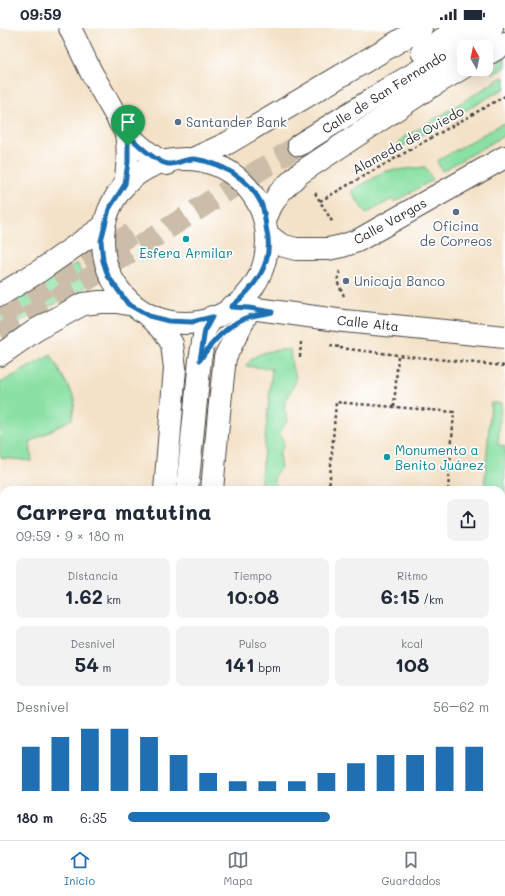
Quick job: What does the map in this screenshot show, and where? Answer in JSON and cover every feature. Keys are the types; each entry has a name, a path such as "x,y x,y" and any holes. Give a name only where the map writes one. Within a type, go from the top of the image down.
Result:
{"main road":[{"path":"70,28 91,72 126,133 154,157 168,164"},
{"path":"125,184 146,171 168,164 193,159 228,143 421,28"},
{"name":"Calle de San Fernando","path":"460,28 294,141 492,28"},
{"path":"493,51 505,44"},
{"path":"266,227 270,206 280,192 300,173 427,89 457,71"},
{"path":"126,133 128,162 125,184 109,209 101,241 103,261 108,276 128,304"},
{"name":"Calle Vargas","path":"266,227 281,244 296,249 328,249 342,246 357,241 505,157"},
{"path":"193,159 216,164 236,174 252,189 261,203 266,227 268,253 265,266 245,296 238,313 225,357 213,485"},
{"path":"6,287 41,270 104,226"},
{"path":"0,355 36,330 83,304 117,302 128,304 149,316 165,332 172,344 175,368 165,486"},
{"name":"Calle Alta","path":"238,313 249,308 272,312 505,337"},
{"path":"149,316 169,321 192,322 238,313"},
{"path":"200,360 209,345 226,330 238,313"},
{"path":"187,486 200,360 205,330 212,317"},
{"path":"192,438 213,485"}],"path":[{"name":"Alameda de Oviedo","path":"320,200 505,96"},
{"path":"313,190 336,228"},
{"path":"342,268 339,272 337,281 346,300"},
{"path":"300,357 301,342 309,343"},
{"path":"340,348 341,342"},
{"path":"325,345 398,355 505,366"},
{"path":"394,407 398,355"},
{"path":"329,486 336,402 454,412 448,486"},
{"path":"505,526 505,535"}],"green space":[{"path":"505,52 505,68 493,74 493,70"},
{"path":"505,77 505,88 399,148 397,144 407,134 412,133 495,81"},
{"path":"503,123 505,127 505,135 442,171 437,161"},
{"path":"425,167 433,180 394,202 392,199 366,214 351,191 386,171"},
{"path":"77,263 88,286 0,333 0,307"},
{"path":"290,349 292,367 295,373 296,381 285,403 284,409 288,420 280,431 284,445 279,454 281,468 276,473 274,480 277,486 260,486 272,369 246,366 260,354"},
{"path":"51,355 75,399 72,419 30,442 32,461 2,458 0,455 0,383"},
{"path":"491,403 501,403 498,445 505,446 505,486 484,486"}],"tunnel":[{"path":"0,335 299,145"},
{"path":"0,315 134,232"}],"place":[{"name":"Santander Bank","path":"178,122"},
{"name":"Oficina de Correos","path":"456,212"},
{"name":"Esfera Armilar","path":"186,239"},
{"name":"Unicaja Banco","path":"346,281"},
{"name":"Monumento a Benito Juárez","path":"387,457"}],"route":[{"path":"126,133 154,157 168,164 193,159 216,164 236,174 252,189 261,203 268,235 268,253 265,266 245,296 231,307 272,312 245,318 226,330 209,345 200,360 205,330 212,317 192,322 169,321 149,316 128,304 108,276 103,261 101,241 109,209 115,197 125,184 128,162 128,146 126,133"}]}
